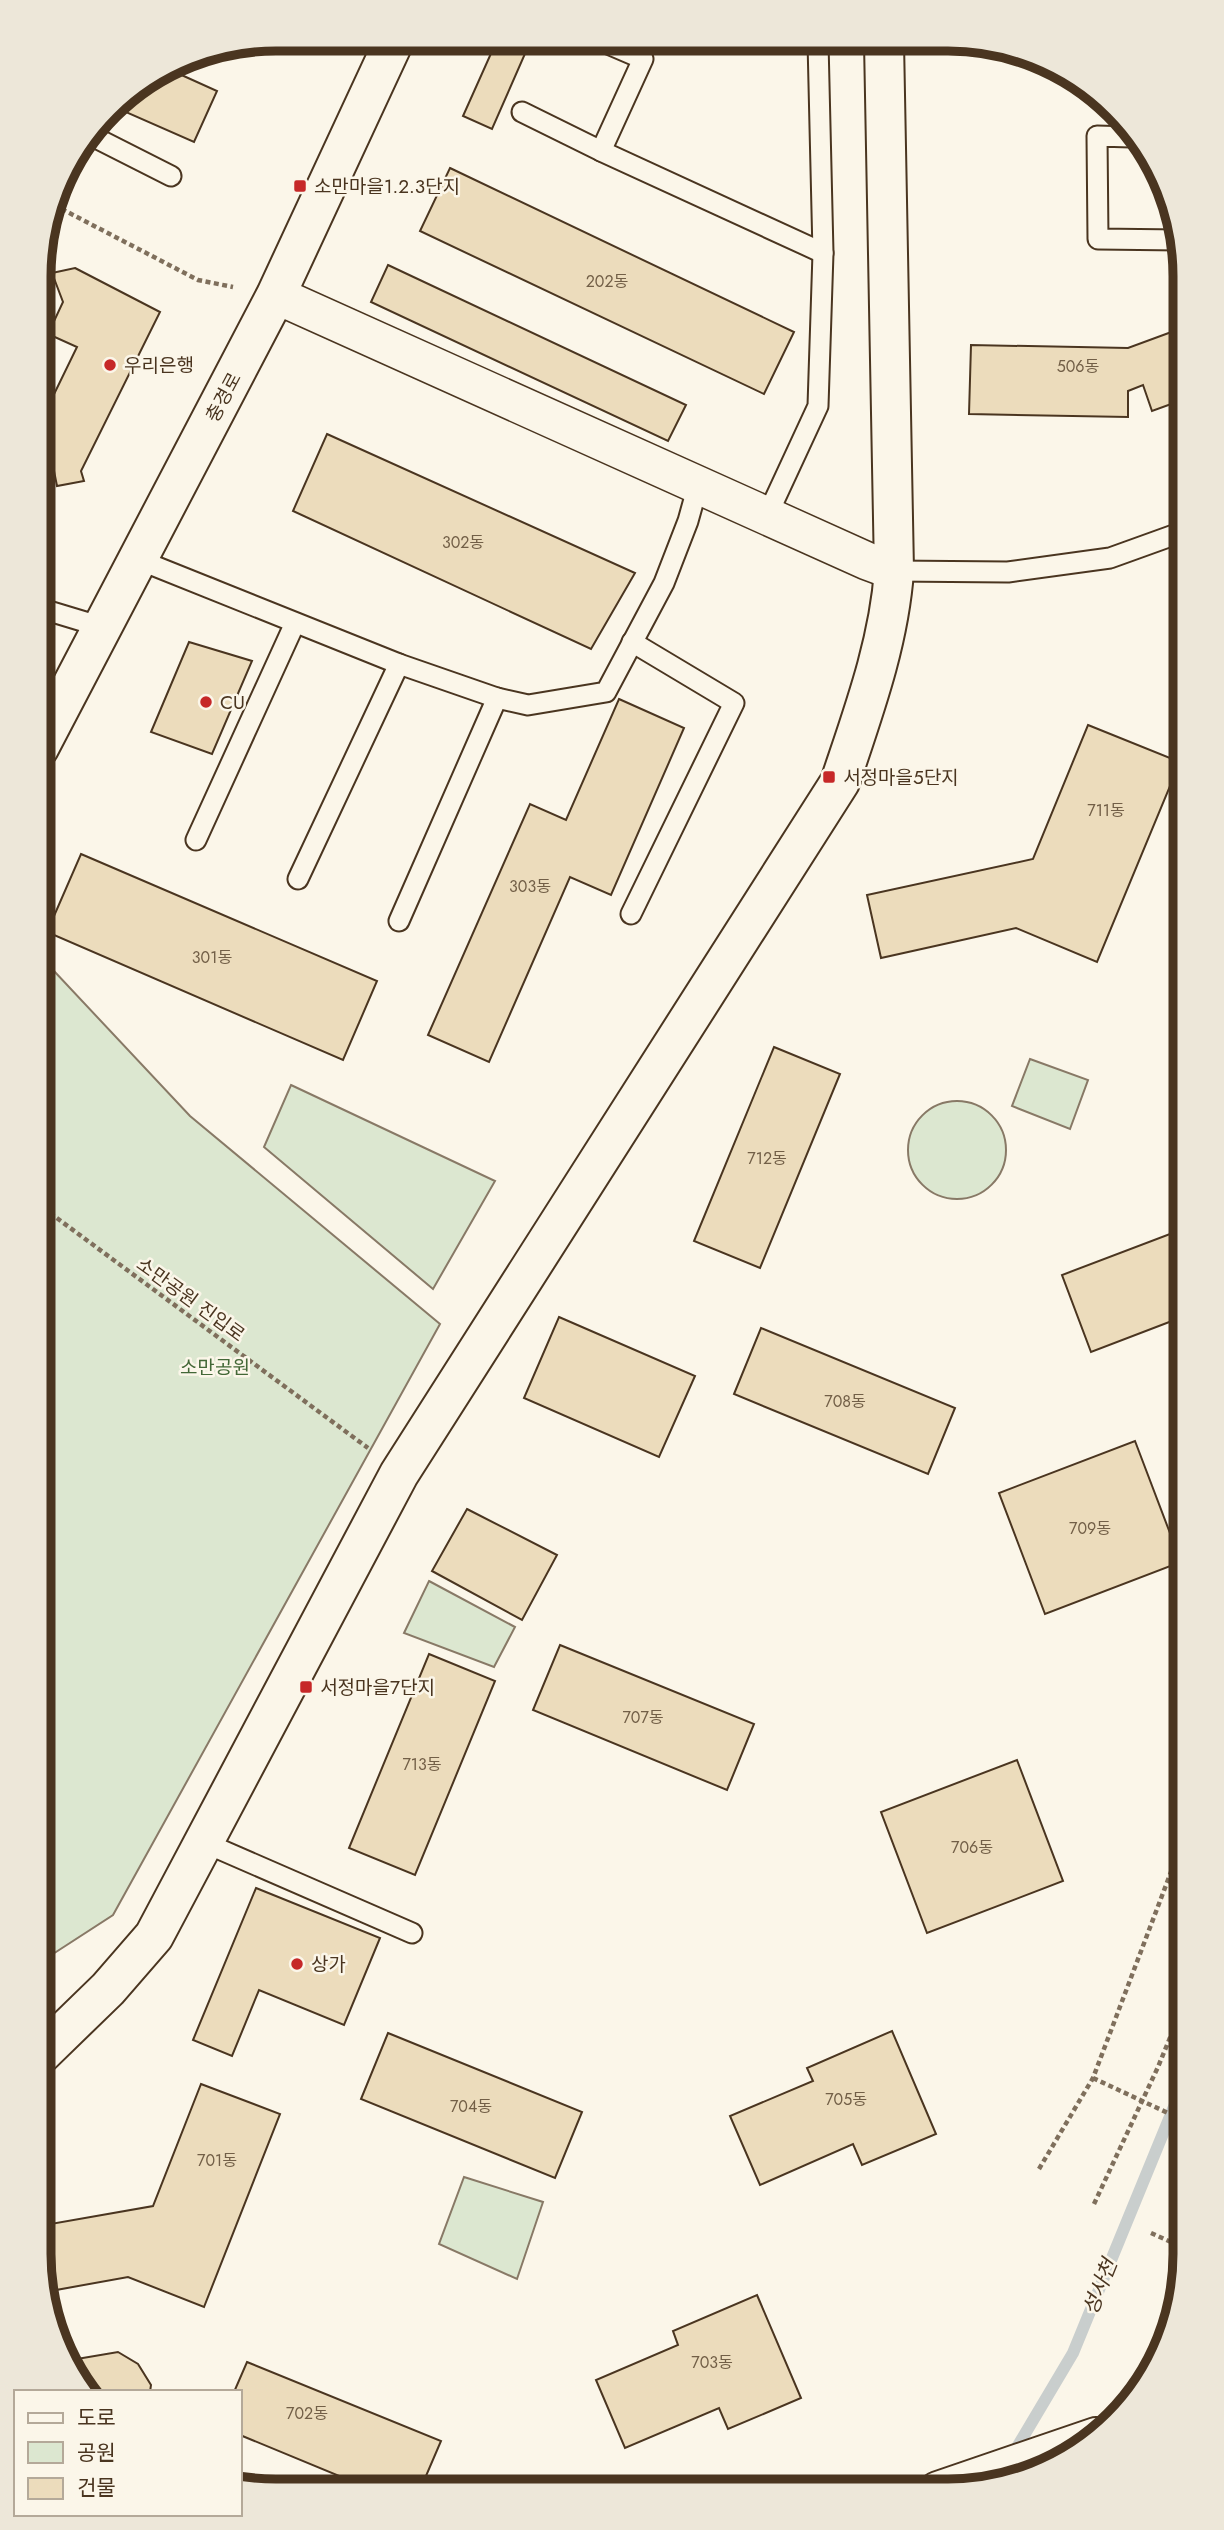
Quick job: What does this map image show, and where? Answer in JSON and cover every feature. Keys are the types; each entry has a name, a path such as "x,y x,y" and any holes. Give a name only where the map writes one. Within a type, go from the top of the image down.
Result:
{"street":[{"name":"충경로","path":"51,725 276,295 389,51"},
{"path":"51,2044 108,1989 154,1936 399,1474 840,782 874,678 892,597 894,571 884,51"},
{"path":"276,295 894,571"},
{"path":"978,2477 1058,2450"}],"lane":[{"path":"601,151 643,59 624,51"},
{"path":"767,516 818,405 823,253 818,51"},
{"path":"522,112 823,253"},
{"path":"1124,136 1097,136 1098,239 1170,240"},
{"path":"97,139 172,176"},
{"path":"137,559 399,664 497,698 528,705 606,692 664,583 688,521 698,485"},
{"path":"894,571 1008,572 1110,558 1173,535"},
{"path":"51,612 102,627"},
{"path":"196,840 295,623"},
{"path":"631,914 734,703 632,642"},
{"path":"298,879 399,664"},
{"path":"399,921 497,698"},
{"path":"203,1842 412,1933"}],"path":[{"path":"61,209 198,280 236,287"},
{"name":"소만공원 진입로","path":"51,1214 376,1455"},
{"path":"1039,2169 1093,2078 1173,1867"},
{"path":"1094,2204 1173,2030"},
{"path":"1093,2078 1173,2115"},
{"path":"1151,2233 1171,2242 1173,2237"}],"green space":[{"name":"소만공원","path":"51,968 190,1116 440,1324 113,1915 51,1955"},
{"path":"1030,1059 1088,1080 1070,1129 1012,1106"},
{"path":"291,1085 495,1181 433,1289 264,1147"},
{"path":"957,1101 976,1104 992,1115 1003,1131 1006,1150 1003,1169 992,1185 976,1196 957,1199 938,1196 922,1185 911,1169 908,1150 911,1131 922,1115 938,1104"},
{"path":"429,1581 515,1627 494,1667 404,1633"},
{"path":"464,2177 543,2202 517,2279 439,2244"}],"building":[{"path":"492,51 526,51 492,129 463,116"},
{"path":"178,73 217,91 194,142 122,111"},
{"path":"450,168 794,332 764,394 420,231"},
{"path":"388,265 686,405 668,441 371,302"},
{"path":"75,268 160,312 81,471 84,481 57,486 51,465 51,400 77,347 51,335 51,328 63,302 52,273"},
{"path":"1173,331 1173,403 1152,411 1143,385 1128,391 1128,417 969,414 971,345 1128,348"},
{"path":"327,434 635,573 591,649 293,511"},
{"path":"189,642 252,661 212,754 151,732"},
{"path":"619,699 684,728 611,895 570,877 489,1062 428,1035 530,804 566,820"},
{"path":"1088,725 1173,759 1173,779 1097,962 1016,928 881,958 867,895 1033,859"},
{"path":"81,854 377,981 343,1060 51,934 51,923"},
{"path":"774,1047 840,1074 760,1268 694,1241"},
{"path":"1173,1233 1173,1321 1091,1352 1062,1275"},
{"path":"559,1317 695,1376 659,1457 524,1398"},
{"path":"761,1328 955,1408 928,1474 734,1394"},
{"path":"1135,1441 1173,1541 1173,1565 1045,1614 999,1493"},
{"path":"467,1509 557,1555 522,1620 432,1571"},
{"path":"560,1645 754,1724 727,1790 533,1710"},
{"path":"429,1654 495,1681 415,1875 349,1848"},
{"path":"1017,1760 1063,1881 927,1933 881,1812"},
{"name":"상가","path":"256,1888 380,1938 344,2025 259,1990 232,2056 193,2040"},
{"path":"892,2031 936,2134 862,2165 853,2144 760,2185 730,2116 813,2081 807,2068"},
{"path":"388,2033 582,2112 555,2178 361,2099"},
{"path":"201,2084 280,2114 204,2307 128,2277 54,2290 51,2224 153,2206"},
{"path":"757,2295 801,2398 728,2429 719,2408 625,2448 596,2380 678,2345 673,2331"},
{"path":"118,2352 138,2364 151,2385 150,2390 97,2390 77,2359"},
{"path":"247,2362 441,2441 425,2479 346,2479 242,2436 242,2390 235,2390"}],"waterway":[{"name":"성사천","path":"1013,2454 1073,2353 1173,2109"}],"place":[{"name":"소만마을1.2.3단지","path":"300,186"},
{"name":"우리은행","path":"110,365"},
{"name":"CU","path":"206,702"},
{"name":"서정마을5단지","path":"829,777"},
{"name":"서정마을7단지","path":"306,1687"},
{"name":"상가","path":"297,1964"}]}
